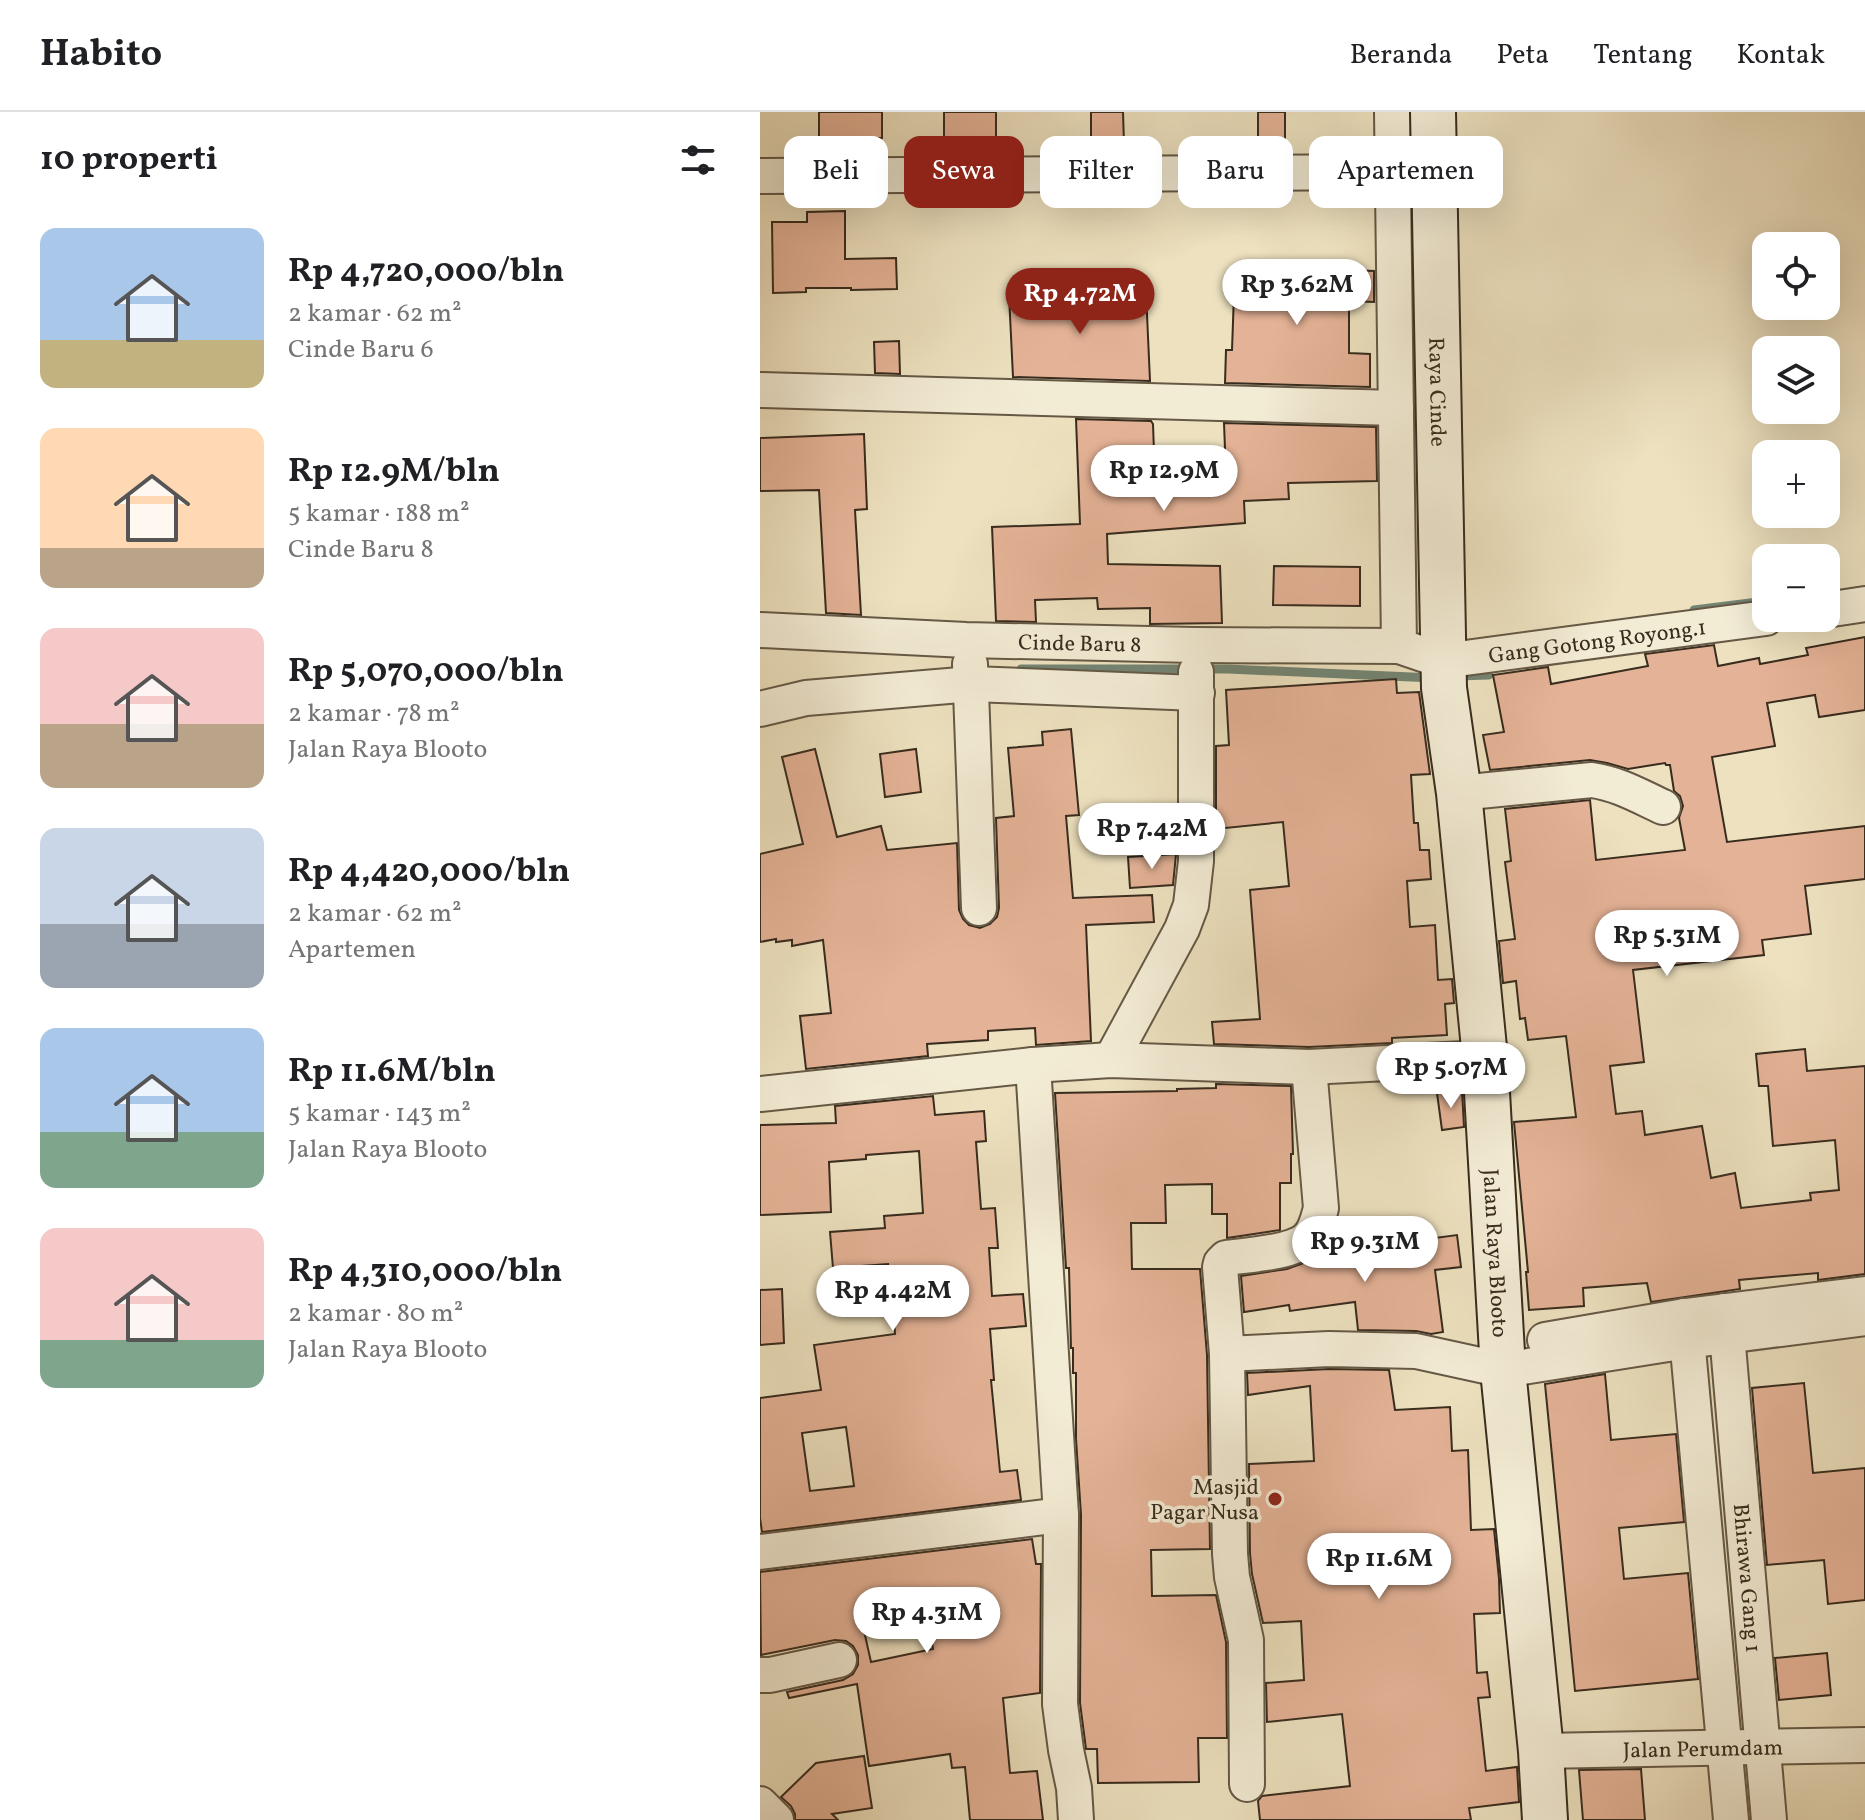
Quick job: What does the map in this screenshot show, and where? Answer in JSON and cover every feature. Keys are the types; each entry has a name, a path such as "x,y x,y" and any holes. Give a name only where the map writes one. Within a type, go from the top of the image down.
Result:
{"street":[{"name":"Raya Cinde","path":"1392,112 1392,136"},
{"name":"Raya Cinde","path":"1429,662 1433,112"},
{"path":"760,176 1309,173"},
{"name":"Raya Cinde","path":"1393,208 1396,408 1429,662"},
{"path":"760,390 1396,408"},
{"path":"1840,608 1865,604"},
{"name":"Gang Gotong Royong.1","path":"1429,662 1752,620"},
{"name":"Cinde Baru 8","path":"760,630 970,664 1195,670 1429,662"},
{"name":"Jalan Raya Blooto","path":"1429,662 1459,793 1485,1058 1502,1358 1541,1751 1545,1820"},
{"path":"970,664 979,908"},
{"path":"763,708 970,664 1195,670 1196,861 1191,905 1182,929 1111,1060"},
{"path":"1459,793 1592,780 1625,788 1663,807"},
{"path":"760,1094 1033,1065 1111,1060 1309,1067 1485,1058"},
{"path":"1033,1065 1061,1515 1060,1704 1076,1820"},
{"path":"1247,1784 1246,1640 1230,1554 1227,1354 1221,1263 1226,1258 1295,1247 1308,1238 1317,1224 1321,1208 1309,1067"},
{"path":"1726,1324 1865,1294"},
{"path":"1227,1354 1329,1349 1416,1351 1502,1358 1686,1328 1865,1318"},
{"name":"Bhirawa Gang 1","path":"1726,1324 1769,1820"},
{"name":"Bhirawa Gang 1","path":"1686,1328 1731,1820"},
{"path":"760,1552 1061,1515"},
{"path":"760,1675 839,1660"},
{"name":"Jalan Perumdam","path":"1541,1751 1865,1745"},
{"path":"760,1804 776,1820"}],"building":[{"path":"819,112 882,112 882,136 819,136"},
{"path":"944,112 996,112 996,136 944,136"},
{"path":"1091,112 1123,112 1124,136 1091,136"},
{"path":"1258,112 1285,112 1285,136 1258,136"},
{"path":"845,211 845,259 896,258 897,289 806,288 806,292 773,293 772,222 807,222 807,212"},
{"path":"1235,266 1374,271 1374,302 1349,301 1349,353 1370,354 1370,387 1225,383 1226,350 1232,350"},
{"path":"1067,292 1067,295 1146,292 1150,381 1013,377 1009,295"},
{"path":"899,341 900,374 875,373 874,342"},
{"path":"1076,419 1151,421 1154,452 1225,449 1224,423 1376,427 1377,481 1288,483 1289,499 1244,501 1245,523 1107,534 1108,564 1220,566 1222,623 1150,624 1150,608 1098,609 1097,598 1035,600 1036,622 996,621 992,527 1080,524"},
{"path":"864,434 867,509 855,510 861,615 826,613 819,490 760,491 760,438"},
{"path":"1274,566 1360,567 1360,606 1273,605"},
{"path":"1865,637 1865,710 1819,717 1815,695 1767,703 1775,746 1712,757 1727,842 1865,826 1865,879 1805,886 1811,934 1762,940 1764,955 1633,970 1644,1062 1610,1066 1616,1114 1642,1111 1645,1135 1702,1126 1711,1178 1735,1173 1741,1208 1811,1200 1810,1193 1839,1190 1835,1140 1773,1146 1768,1086 1759,1086 1756,1054 1805,1049 1807,1071 1865,1066 1865,1274 1818,1280 1818,1273 1739,1280 1740,1289 1651,1302 1647,1283 1583,1288 1584,1306 1529,1310 1514,1122 1576,1117 1566,1036 1528,1040 1525,1018 1520,1019 1516,981 1503,983 1499,941 1515,939 1505,862 1511,861 1505,809 1590,800 1596,860 1685,850 1679,818 1683,806 1680,796 1674,791 1670,765 1665,763 1628,769 1590,760 1490,770 1483,735 1504,732 1493,675 1548,667 1551,684 1648,666 1645,654 1714,645 1718,666 1759,658 1760,664 1808,655 1806,648"},
{"path":"1396,679 1397,693 1419,692 1430,774 1411,775 1414,823 1418,823 1420,850 1429,850 1431,879 1407,881 1410,927 1435,925 1438,980 1452,979 1454,1003 1445,1004 1447,1035 1392,1038 1392,1043 1309,1047 1214,1044 1212,1022 1260,1019 1250,890 1289,886 1283,822 1216,829 1216,746 1229,745 1226,690"},
{"path":"1071,729 1079,815 1066,816 1073,898 1152,895 1154,922 1086,925 1091,1041 1036,1045 1035,1028 988,1031 988,1040 927,1044 928,1056 806,1069 800,1016 831,1013 823,940 792,946 792,940 760,942 760,854 803,844 782,757 815,749 837,837 881,826 887,850 957,843 959,910 969,925 980,928 997,917 999,908 996,818 1014,816 1008,748 1043,745 1042,732"},
{"path":"916,749 921,792 885,797 880,754"},
{"path":"1176,854 1173,885 1130,888 1128,857"},
{"path":"1216,1084 1291,1086 1291,1183 1280,1183 1280,1230 1227,1238 1227,1214 1212,1214 1212,1184 1165,1185 1166,1223 1131,1223 1132,1269 1200,1269 1207,1355 1210,1549 1151,1550 1152,1596 1216,1595 1226,1642 1227,1738 1198,1738 1199,1782 1098,1783 1097,1749 1086,1749 1080,1703 1081,1515 1076,1373 1073,1373 1071,1348 1069,1268 1066,1268 1055,1093 1177,1091 1216,1088"},
{"path":"1462,1090 1464,1127 1442,1130 1437,1093"},
{"path":"933,1096 935,1115 984,1111 986,1141 976,1142 981,1209 995,1208 998,1248 989,1248 992,1296 1023,1294 1026,1326 990,1329 994,1380 991,1380 1000,1472 1017,1470 1021,1500 762,1532 760,1398 821,1390 814,1345 895,1334 891,1267 888,1264 833,1268 830,1232 885,1228 884,1216 923,1213 919,1151 866,1155 866,1159 829,1162 831,1212 760,1215 760,1125 836,1123 835,1106","holes":["846,1427 854,1486 810,1491 802,1433"]},
{"path":"1457,1235 1461,1267 1435,1270 1443,1332 1358,1330 1355,1302 1290,1311 1289,1305 1244,1312 1241,1276 1287,1269 1321,1253"},
{"path":"782,1289 784,1343 760,1345 760,1290"},
{"path":"1389,1370 1395,1410 1450,1407 1452,1451 1468,1450 1471,1530 1494,1529 1499,1579 1500,1613 1474,1614 1477,1673 1487,1672 1490,1697 1478,1698 1486,1771 1517,1767 1519,1802 1469,1808 1471,1820 1260,1820 1258,1801 1262,1796 1350,1786 1342,1714 1267,1722 1266,1683 1304,1680 1301,1621 1263,1623 1250,1553 1249,1464 1314,1461 1310,1386 1248,1395 1247,1373"},
{"path":"1605,1374 1611,1440 1676,1434 1684,1522 1619,1528 1624,1579 1688,1573 1698,1679 1575,1691 1545,1384"},
{"path":"1804,1383 1813,1473 1865,1468 1865,1600 1828,1604 1824,1560 1767,1565 1752,1388"},
{"path":"1032,1539 1036,1564 1041,1564 1040,1693 1003,1698 1010,1773 1037,1771 1043,1820 970,1820 965,1767 952,1768 950,1754 869,1766 857,1684 789,1698 787,1692 843,1680 853,1674 858,1665 858,1655 846,1641 835,1640 761,1655 760,1572","holes":["925,1595 933,1649 871,1662 858,1604"]},
{"path":"1827,1653 1831,1695 1779,1700 1775,1658"},
{"path":"864,1756 872,1808 832,1814 838,1820 795,1820 791,1806 781,1797 816,1763"},
{"path":"1641,1769 1645,1820 1583,1820 1579,1770"}],"waterway":[{"path":"1694,610 1752,603"},
{"path":"1021,669 1228,669 1434,678"},
{"path":"1457,676 1489,675"}],"place":[{"name":"Masjid Pagar Nusa","path":"1275,1499"}]}
